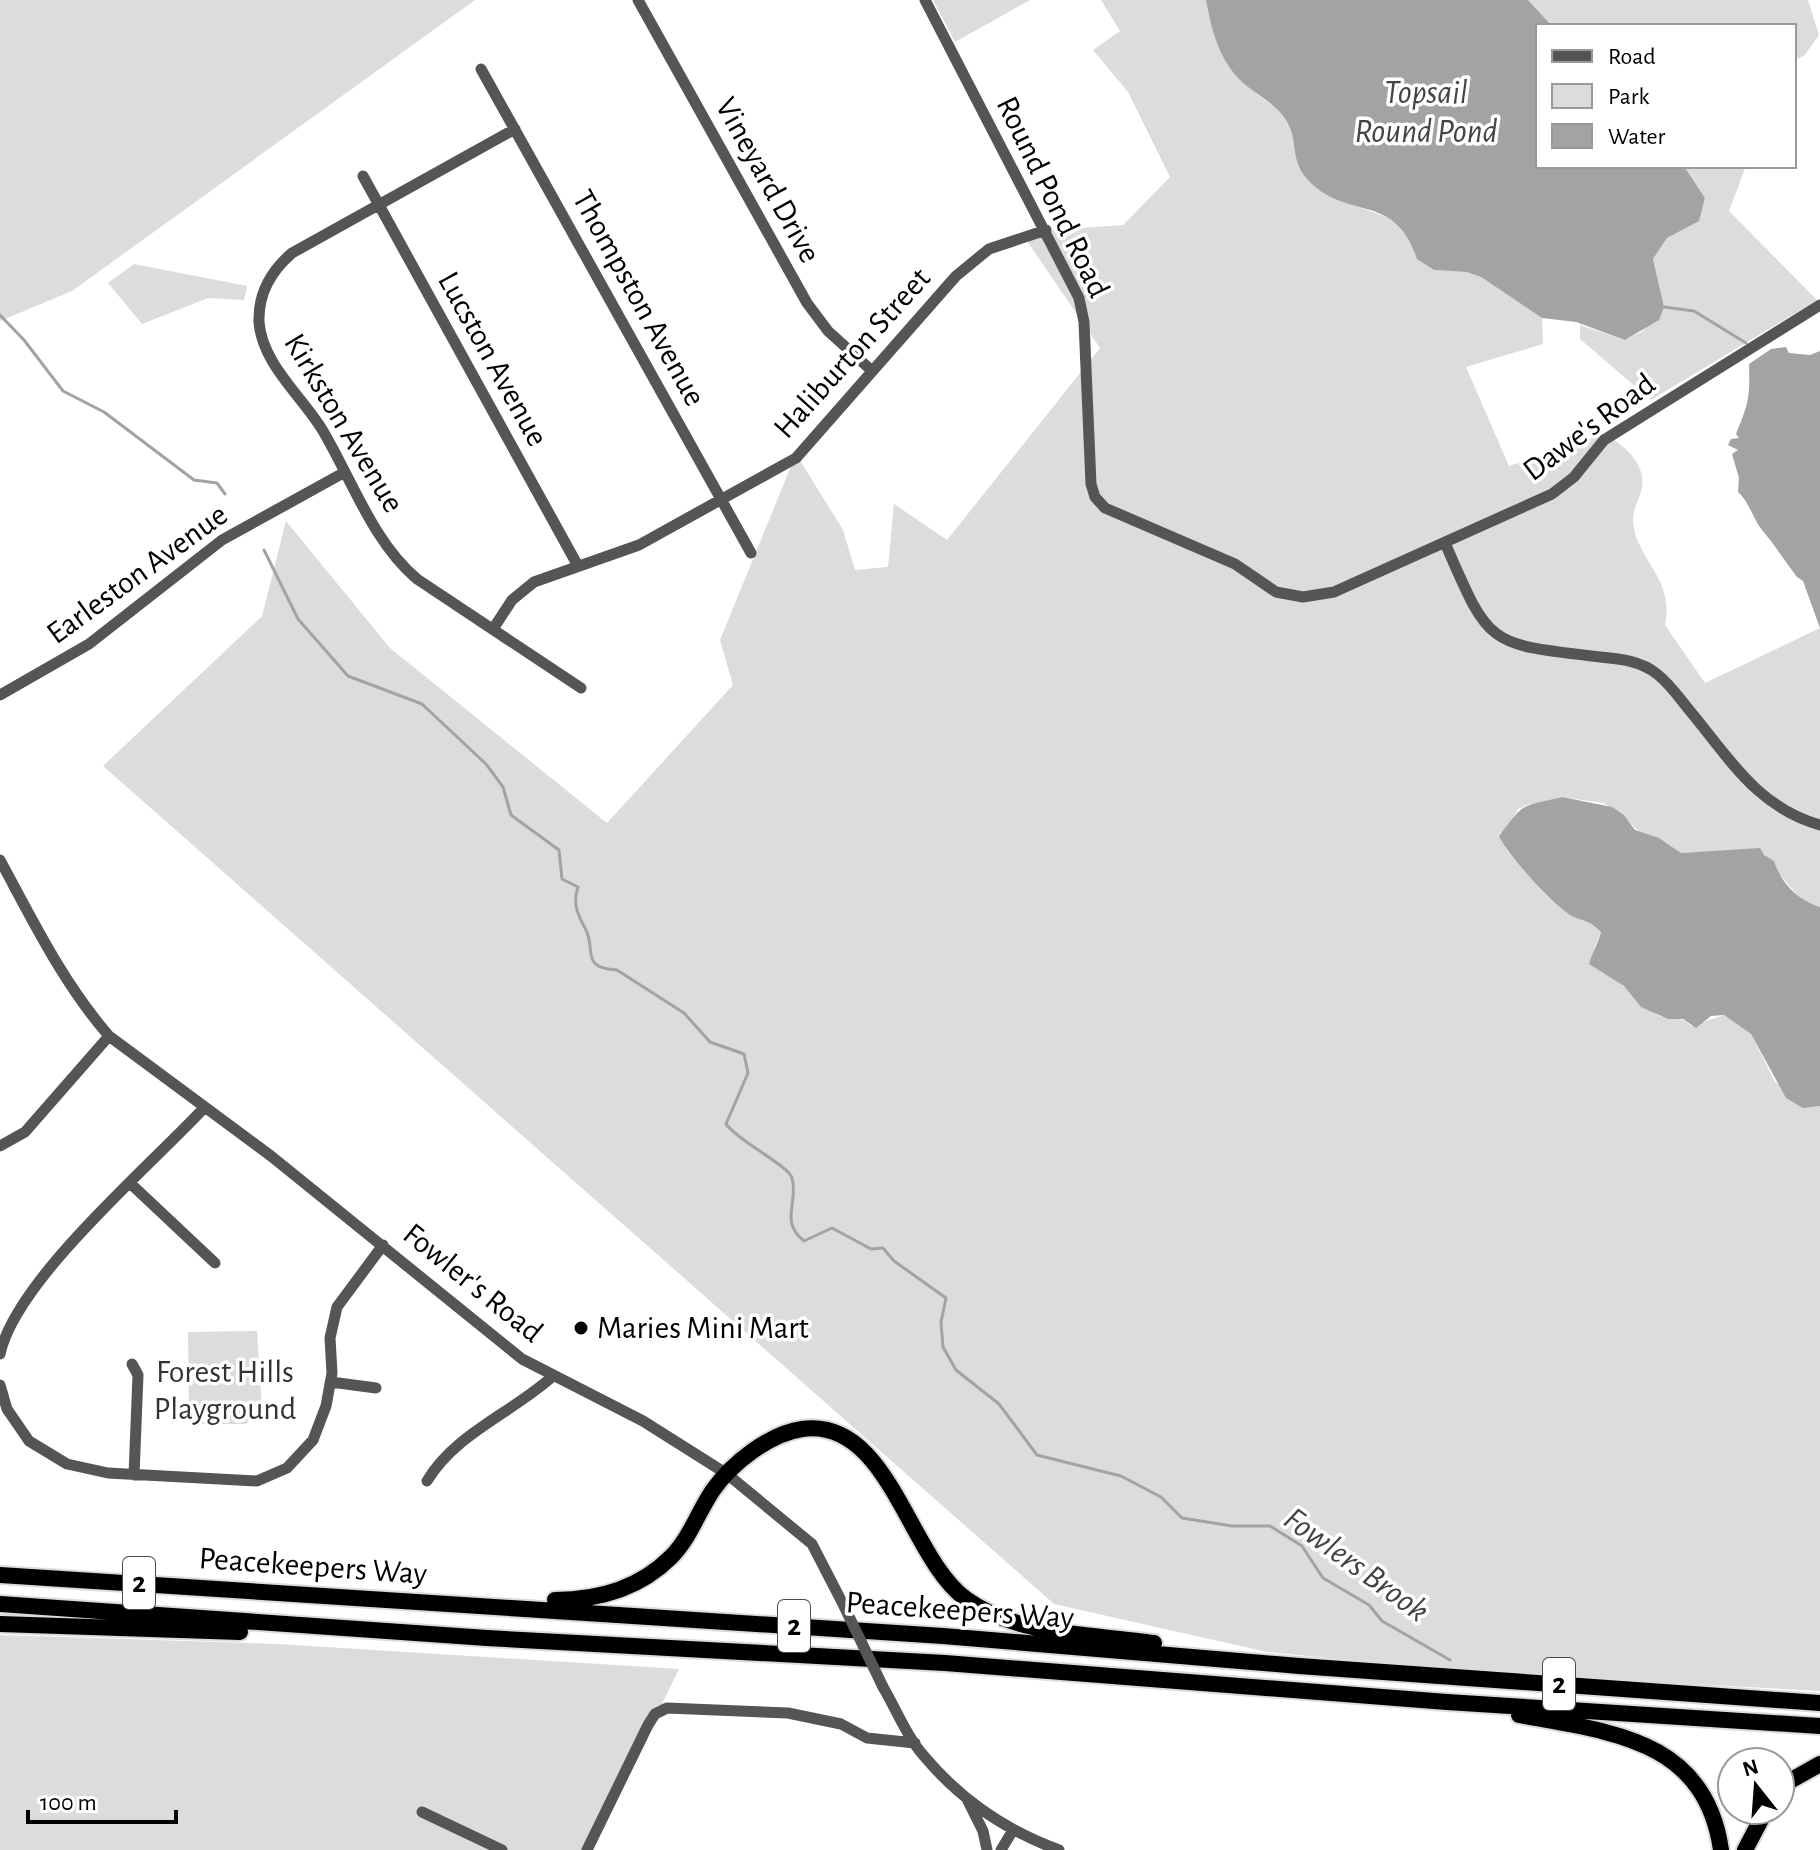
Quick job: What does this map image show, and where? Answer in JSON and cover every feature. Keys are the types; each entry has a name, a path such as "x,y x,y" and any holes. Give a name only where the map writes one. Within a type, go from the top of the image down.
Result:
{"highway":[{"path":"366,1597 575,1600 620,1591 641,1581 673,1555 727,1474 762,1446 801,1429 836,1433 871,1458 937,1571 967,1600 987,1612 1038,1627 1159,1644 1222,1659"},
{"name":"Peacekeepers Way","path":"0,1575 366,1597 1820,1703"},
{"name":"Peacekeepers Way","path":"0,1604 366,1631 945,1663 1447,1702 1820,1726"},
{"path":"0,1624 259,1632 366,1631"},
{"path":"1447,1702 1624,1735 1647,1744 1676,1765 1700,1793 1712,1814 1721,1850"},
{"path":"1796,1778 1820,1764"},
{"path":"1745,1850 1758,1826"}],"street":[{"name":"Vineyard Drive","path":"638,0 807,303 828,331 871,370"},
{"name":"Round Pond Road","path":"925,0 1079,298 1084,322 1090,467 1095,497 1105,508 1235,564 1265,586 1289,596"},
{"name":"Thompston Avenue","path":"481,69 751,553"},
{"name":"Kirkston Avenue","path":"515,129 279,264 270,277 260,307 262,339 269,355 322,429 397,560 417,579 581,688"},
{"name":"Lucston Avenue","path":"363,176 578,566"},
{"name":"Haliburton Street","path":"493,629 525,587 639,545 796,458 871,370 974,261 1007,241 1046,230"},
{"name":"Dawe's Road","path":"1289,596 1334,592 1565,487 1604,440 1820,305"},
{"name":"Earleston Avenue","path":"0,695 89,644 222,540 345,472"},
{"path":"1445,543 1479,619 1497,636 1534,650 1622,659 1647,668 1668,684 1767,802 1792,817 1820,825"},
{"name":"Fowler's Road","path":"1,865 60,968 88,1012 109,1036 203,1109 271,1156 522,1359 643,1421 727,1474 812,1544 883,1687 922,1755 966,1797 1013,1830 1059,1850"},
{"path":"0,1146 25,1132 109,1036"},
{"path":"0,1354 21,1304 60,1256 203,1109"},
{"path":"131,1184 215,1263"},
{"path":"0,1385 7,1409 29,1441 67,1464 134,1475 257,1481 287,1468 313,1440 331,1382 330,1338 337,1307 356,1277 383,1245"},
{"path":"132,1364 138,1375 134,1475"},
{"path":"427,1481 441,1458 525,1401 553,1376"},
{"path":"331,1382 376,1388"},
{"path":"587,1850 648,1725 655,1714 667,1708 788,1713 841,1724 867,1738 915,1743"},
{"path":"966,1797 979,1823 987,1850"},
{"path":"422,1812 502,1850"},
{"path":"1001,1850 1013,1830"}],"green space":[{"path":"0,0 475,0 72,291 0,321"},
{"path":"933,0 1030,0 955,42"},
{"path":"1101,0 1206,0 1224,57 1238,77 1283,117 1291,131 1300,169 1312,183 1333,196 1401,224 1420,260 1434,270 1468,272 1481,277 1542,318 1543,344 1466,367 1509,466 1602,434 1631,454 1642,479 1633,520 1635,533 1660,581 1667,608 1665,625 1705,683 1820,628 1820,907 1802,901 1764,856 1737,851 1681,853 1659,838 1643,836 1622,814 1603,803 1562,797 1527,805 1518,809 1508,827 1499,834 1509,853 1540,887 1569,913 1601,932 1594,949 1601,972 1661,1016 1683,1020 1691,1026 1724,1015 1751,1034 1775,1082 1812,1106 1820,1106 1820,1691 1470,1672 1267,1652 1054,1604 103,766 262,616 286,521 390,648 607,823 733,685 720,640 796,454 843,530 855,570 888,567 894,504 947,540 1100,348 1027,241 1053,230 1123,225 1170,177 1128,92 1093,50 1120,31"},
{"path":"1528,0 1808,0 1819,35 1804,56 1796,59 1796,24 1550,24"},
{"path":"1685,168 1745,168 1729,211 1817,300 1651,400 1580,339 1580,325 1625,340 1643,331 1664,307 1653,259 1667,238 1698,221 1705,198"},
{"path":"134,264 247,286 244,300 208,298 142,324 108,283"},
{"name":"Forest Hills Playground","path":"257,1331 262,1408 246,1424 189,1424 188,1332"},
{"path":"0,1635 278,1644 679,1669 591,1850 0,1850"}],"water":[{"name":"Topsail Round Pond","path":"1206,0 1528,0 1550,24 1536,24 1536,168 1685,168 1705,198 1699,221 1667,238 1653,259 1664,307 1659,320 1625,340 1576,322 1542,318 1481,277 1467,272 1434,270 1417,259 1408,238 1396,224 1383,215 1323,193 1308,180 1296,159 1291,131 1284,118 1230,69 1215,36"},
{"path":"1786,347 1789,353 1810,355 1820,351 1820,628 1803,581 1762,530 1738,492 1739,478 1732,454 1738,450 1728,445 1731,439 1739,438 1736,434 1749,392 1749,364 1771,349"},
{"path":"1562,797 1612,807 1624,815 1635,830 1659,838 1681,853 1760,848 1764,855 1774,861 1791,890 1820,907 1820,1106 1803,1108 1786,1098 1751,1034 1724,1015 1711,1016 1696,1028 1683,1019 1668,1019 1641,1007 1624,986 1589,964 1601,932 1566,912 1544,892 1499,836 1524,808"}],"waterway":[{"path":"1664,307 1694,311 1746,343"},
{"name":"Fowlers Brook","path":"0,315 24,340 63,391 104,412 194,480 217,483 225,494"},
{"name":"Fowlers Brook","path":"264,550 298,619 348,676 422,704 486,764 503,787 511,815 559,850 562,879 578,887 577,909 589,937 594,962 605,969 617,970 684,1013 710,1042 744,1054 748,1073 726,1124 789,1173 794,1187 791,1219 797,1234 804,1241 832,1228 871,1249 883,1248 894,1261 946,1298 941,1322 943,1347 956,1370 999,1404 1037,1455 1121,1476 1161,1497 1182,1518 1232,1526 1270,1526 1302,1546 1323,1578 1369,1605 1382,1621 1450,1660"}],"place":[{"name":"Maries Mini Mart","path":"581,1328"}]}
